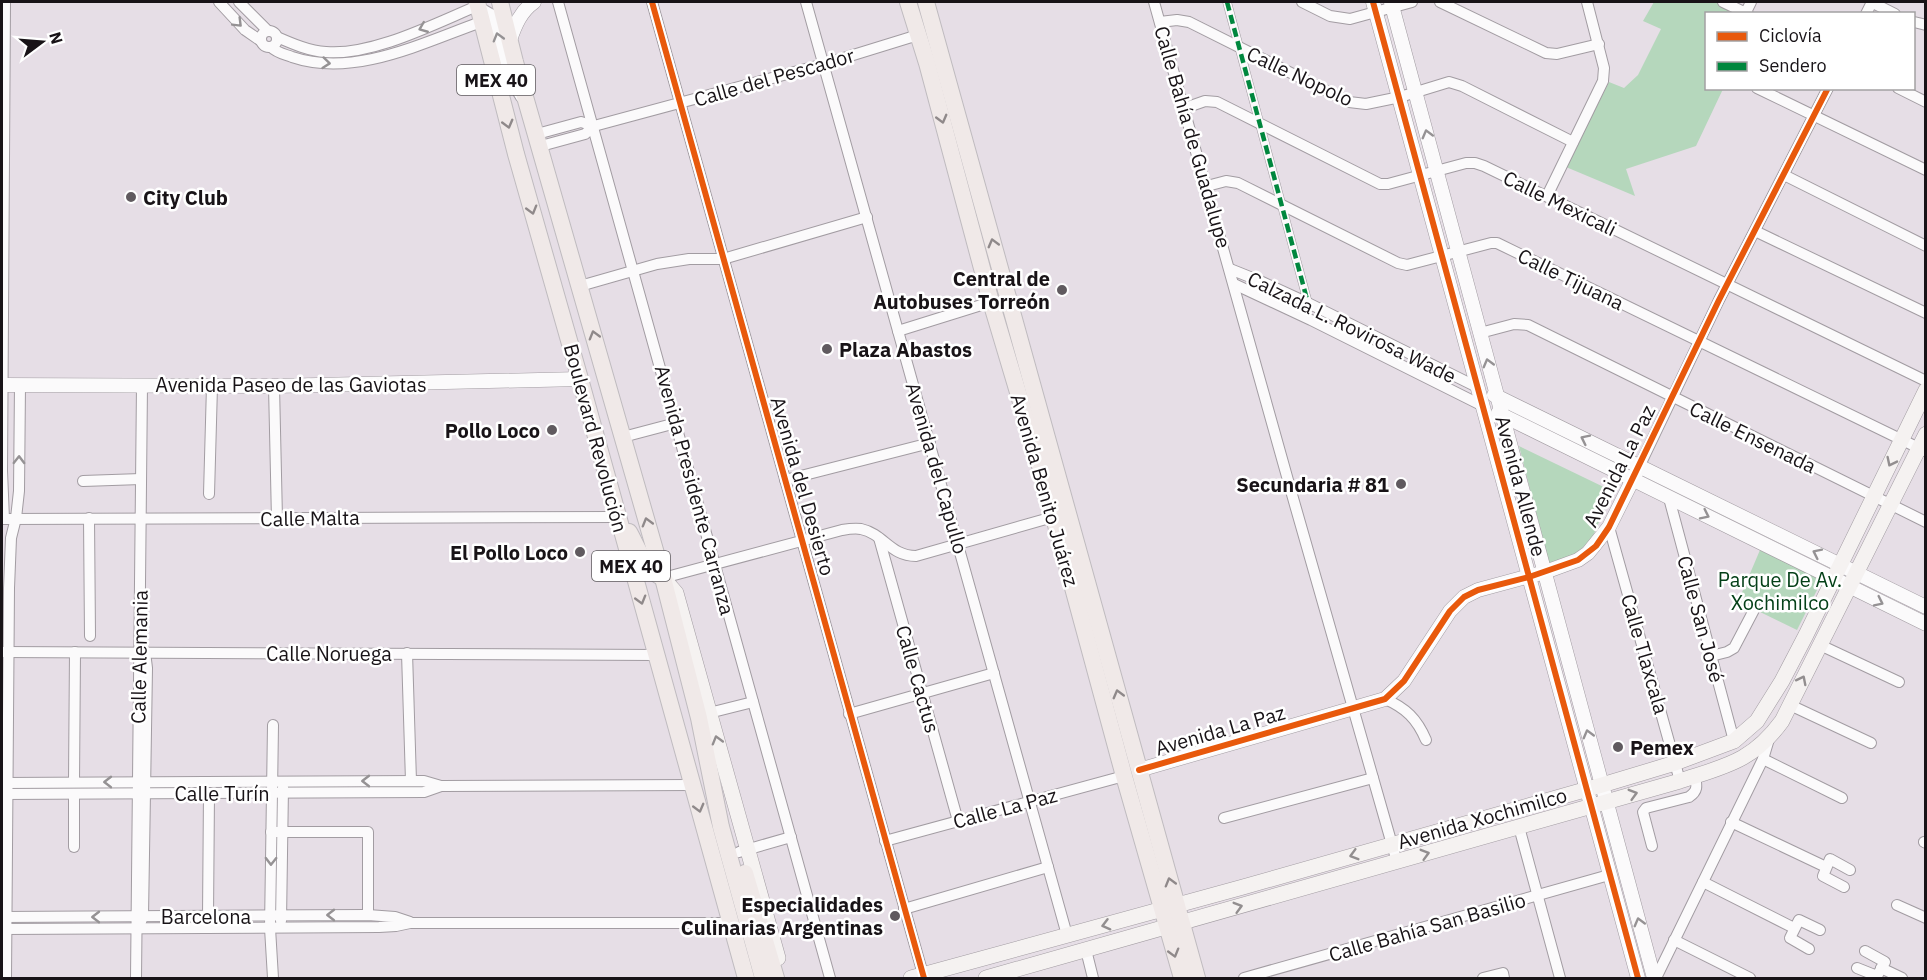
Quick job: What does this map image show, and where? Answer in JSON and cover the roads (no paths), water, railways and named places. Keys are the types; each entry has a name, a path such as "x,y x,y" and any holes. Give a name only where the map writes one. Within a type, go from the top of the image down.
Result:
{"main road":[{"name":"MEX 40","path":"500,2 663,578 699,718 721,827 763,978"},
{"name":"Avenida Benito Juárez","path":"908,2 1053,517 1084,600"},
{"name":"Avenida Benito Juárez","path":"926,2 1028,371 1084,600 1174,925 1182,978"},
{"name":"Boulevard Revolución","path":"478,10 516,154 746,978"},
{"path":"927,63 938,78 948,80"},
{"path":"1006,290 992,302 1005,315 1016,353 1021,364 1028,371"},
{"path":"580,379 592,381 600,388 613,424 623,437"},
{"name":"Avenida Xochimilco","path":"919,977 1602,785 1675,763 1734,741 1757,721 1768,705 1806,635 1926,390"},
{"name":"Avenida Xochimilco","path":"986,978 1031,972 1086,950 1688,778 1752,753 1769,738 1782,721 1890,505 1922,450 1926,434"},
{"path":"618,517 652,571 663,578 675,593 709,713 776,978"},
{"path":"671,709 692,750 724,799 784,978"},
{"name":"Avenida Benito Juárez","path":"1174,925 1197,978"}],"street":[{"path":"3,519 5,2"},
{"path":"219,2 245,30 261,40 263,33 309,49 327,52 345,52 388,42 478,10 491,14 511,81 530,109"},
{"path":"239,2 272,38 275,51 301,60 340,65 392,54 478,10"},
{"path":"510,40 521,14 534,2"},
{"name":"Avenida Presidente Carranza","path":"558,2 830,978"},
{"name":"Avenida del Desierto","path":"652,2 904,909 919,977"},
{"name":"Avenida del Capullo","path":"806,2 1067,935"},
{"name":"Calle Bahía de Guadalupe","path":"1154,2 1397,861"},
{"path":"1227,2 1308,303"},
{"path":"1302,2 1341,19 1350,19 1375,7 1412,2"},
{"path":"1440,2 1546,53 1557,54 1599,44"},
{"path":"1547,196 1603,81 1604,68 1587,2"},
{"path":"1723,2 1744,12"},
{"path":"1872,2 1891,12"},
{"name":"Avenida Allende","path":"1392,4 1655,978"},
{"name":"Avenida Allende","path":"1375,7 1638,978"},
{"name":"Calle Nopolo","path":"1160,22 1189,21 1349,102 1366,104 1400,97 1449,82 1462,86 1573,142"},
{"name":"Calle del Pescador","path":"539,140 585,134 594,126 824,64 918,35"},
{"path":"388,42 392,54"},
{"path":"1761,90 1926,170"},
{"name":"Avenida La Paz","path":"1132,773 1385,699 1404,681 1450,611 1464,597 1478,590 1545,572 1578,560 1588,553 1609,527 1727,285 1827,90"},
{"path":"1902,90 1926,102"},
{"name":"Calle Mexicali","path":"1185,108 1205,101 1217,102 1380,184 1388,184 1466,163 1475,163 1926,381"},
{"path":"1784,175 1926,246"},
{"name":"Calle Tijuana","path":"1207,186 1232,181 1281,203 1398,263 1407,265 1497,243 1922,450"},
{"path":"580,286 674,261 723,259 867,217"},
{"path":"1755,231 1926,313"},
{"name":"Calzada L. Rovirosa Wade","path":"1230,269 1308,303 1640,465 1837,571 1850,587 1926,624"},
{"name":"Calzada L. Rovirosa Wade","path":"1234,284 1669,498 1837,571 1857,573 1926,607"},
{"path":"898,331 992,302"},
{"name":"Calle Ensenada","path":"1480,333 1514,324 1528,325 1926,522"},
{"name":"Avenida Paseo de las Gaviotas","path":"2,385 274,386 580,379"},
{"path":"6,978 3,923 5,652 10,552 19,491 20,385"},
{"name":"Calle Alemania","path":"136,978 147,668 142,652 142,385"},
{"path":"209,494 212,386"},
{"path":"274,386 277,519"},
{"path":"623,437 676,423"},
{"path":"785,480 930,443"},
{"path":"83,481 141,479"},
{"name":"Calle San José","path":"1669,498 1734,741"},
{"name":"Calle Malta","path":"3,519 618,517"},
{"path":"663,578 842,530 858,528 868,531 900,554 916,556 1053,517"},
{"path":"89,518 90,636"},
{"name":"Calle Tlaxcala","path":"1609,527 1675,763 1688,778"},
{"name":"Calle Cactus","path":"878,537 958,821"},
{"path":"1711,657 1734,648 1755,608"},
{"path":"1820,645 1899,682"},
{"name":"Calle Noruega","path":"5,652 656,655"},
{"path":"74,846 75,652"},
{"path":"407,653 411,781"},
{"path":"849,714 994,673"},
{"path":"1385,699 1411,714 1426,740"},
{"path":"709,713 753,702"},
{"path":"1790,705 1871,743"},
{"path":"273,725 277,787 273,978"},
{"path":"1655,978 1763,759 1769,738"},
{"path":"1763,759 1842,798"},
{"name":"Calle La Paz","path":"885,841 1132,773"},
{"path":"1224,818 1373,778"},
{"path":"1652,846 1643,812 1646,808 1689,797 1695,793 1697,788 1688,778"},
{"name":"Calle Turín","path":"5,788 277,787 411,781 424,781 441,786 693,786"},
{"name":"Calle Turín","path":"142,788 209,793 277,787 424,792 441,786"},
{"path":"208,916 209,793"},
{"path":"1731,822 1826,867"},
{"path":"1519,827 1560,978"},
{"path":"277,832 368,832 368,915"},
{"path":"743,851 791,837"},
{"path":"1844,887 1823,876 1826,867 1830,859 1850,870"},
{"path":"904,909 1048,867"},
{"name":"Calle Bahía San Basilio","path":"1244,978 1609,875"},
{"path":"1702,882 1794,928 1820,930"},
{"path":"1897,905 1926,918"},
{"name":"Barcelona","path":"139,922 208,916 368,915 395,917 410,923"},
{"name":"Barcelona","path":"3,923 139,922 275,928 379,927 410,923 731,923"},
{"path":"1794,928 1809,949"},
{"path":"1674,940 1750,978"},
{"path":"1086,950 1094,978"},
{"path":"1865,951 1881,969"},
{"path":"1857,968 1881,969 1902,978"},
{"path":"1483,978 1504,976"}],"place":[{"name":"City Club","path":"131,197"},
{"name":"Central de Autobuses Torreón","path":"1062,290"},
{"name":"Plaza Abastos","path":"827,349"},
{"name":"Pollo Loco","path":"552,430"},
{"name":"Secundaria # 81","path":"1401,484"},
{"name":"El Pollo Loco","path":"580,552"},
{"name":"Pemex","path":"1618,747"},
{"name":"Especialidades Culinarias Argentinas","path":"895,916"}],"park label":[{"name":"Parque De Av. Xochimilco","path":"1780,590"}]}
